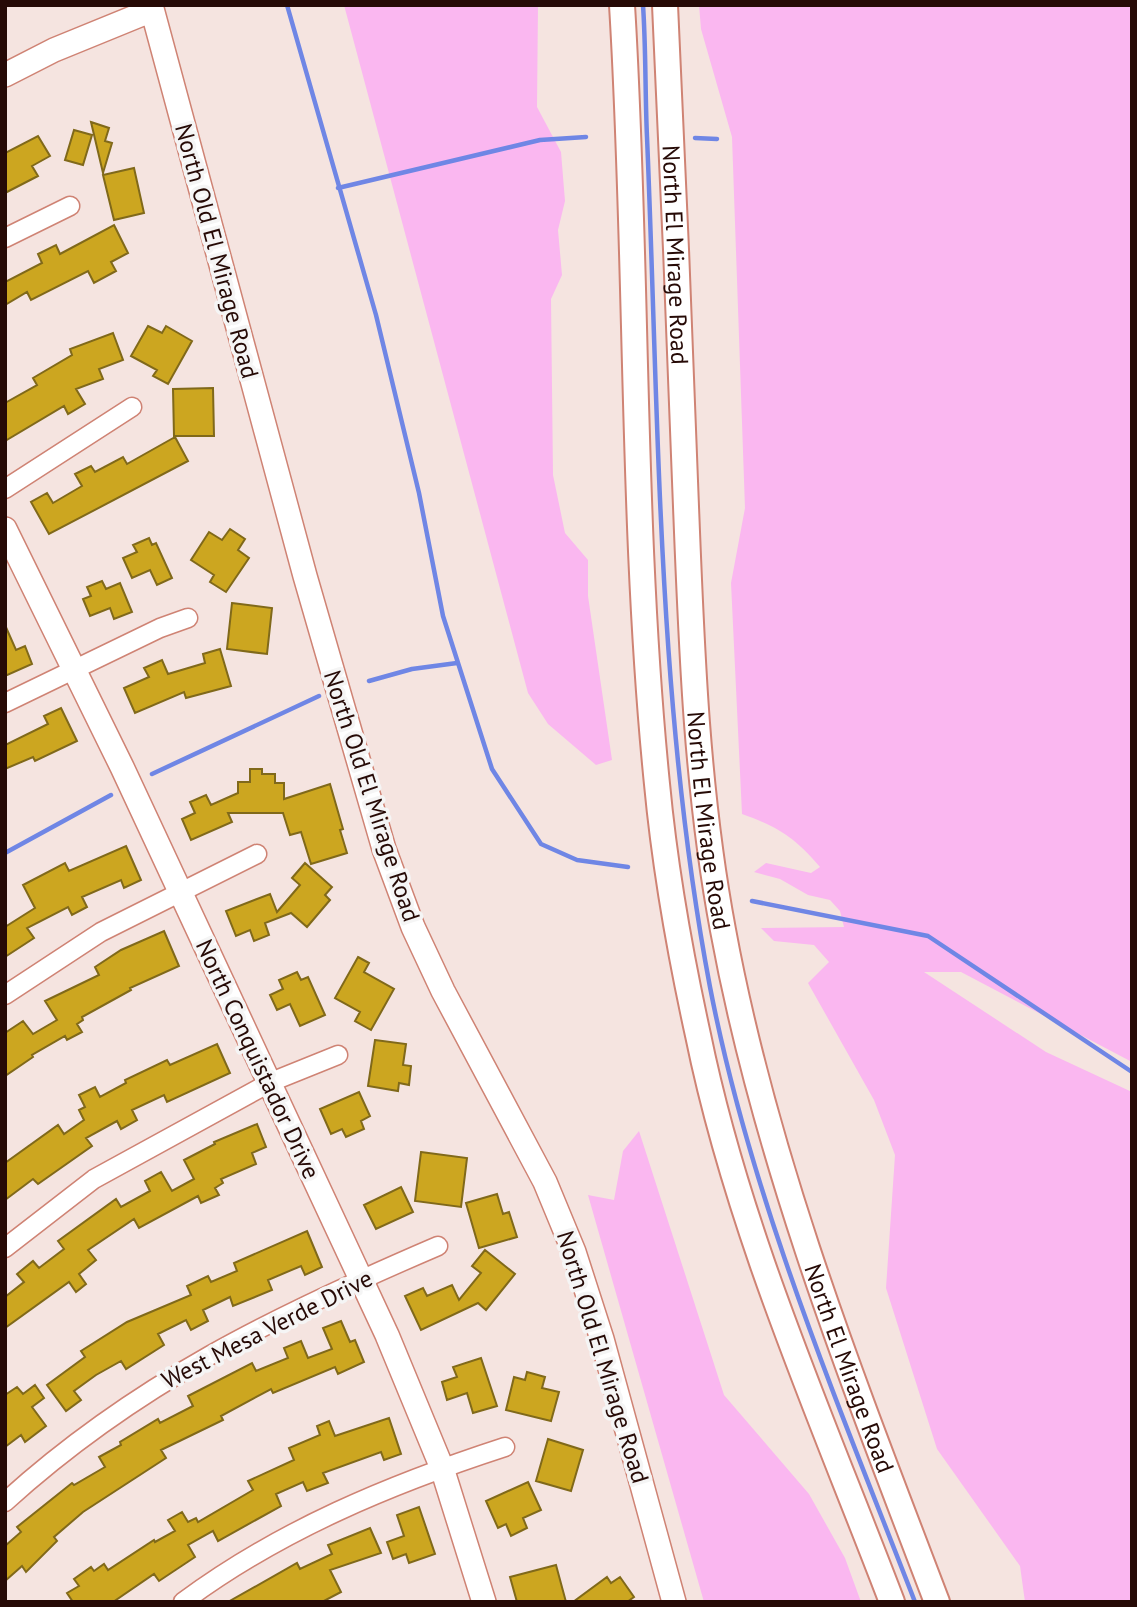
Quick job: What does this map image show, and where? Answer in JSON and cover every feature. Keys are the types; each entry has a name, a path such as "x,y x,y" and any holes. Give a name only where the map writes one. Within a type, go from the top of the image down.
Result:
{"main road":[{"name":"North El Mirage Road","path":"622,5 646,641 660,815 675,912 698,1040 746,1213 892,1602"},
{"name":"North El Mirage Road","path":"665,5 693,698 704,809 723,931 747,1052 792,1209 937,1602"}],"street":[{"path":"5,75 151,7"},
{"name":"North Old El Mirage Road","path":"151,7 332,678 383,849 413,928 443,991 545,1182 574,1252 602,1339 674,1602"},
{"path":"5,238 70,206"},
{"path":"5,489 132,407"},
{"name":"North Conquistador Drive","path":"5,529 76,670 271,1082 423,1416 484,1602"},
{"path":"5,703 160,628 188,618"},
{"path":"5,995 100,932 257,854"},
{"path":"5,1248 94,1179 271,1082 338,1055"},
{"name":"West Mesa Verde Drive","path":"5,1502 58,1455 150,1389 223,1347 361,1279 438,1246"},
{"path":"183,1602 223,1572 311,1521 442,1468 505,1447"}],"shaded area":[{"path":"344,5 538,5 537,107 561,152 565,201 558,230 562,275 551,299 553,475 565,533 588,560 588,596 612,760 596,765 548,724 528,693"},
{"path":"699,5 1132,5 1132,1062 961,972 924,972 1046,1052 1132,1092 1132,1602 1025,1602 1020,1566 937,1449 886,1288 895,1155 874,1100 808,983 829,962 814,945 774,941 761,928 844,927 840,911 830,900 808,895 780,879 754,872 766,863 811,873 820,867 786,834 742,814 731,583 745,508 732,137 701,29"},
{"path":"639,1131 724,1395 809,1494 845,1558 861,1602 704,1602 588,1195 614,1200 623,1151"}],"building":[{"path":"91,122 109,128 105,141 112,143 103,173"},
{"path":"74,130 92,135 83,165 65,160"},
{"path":"38,136 50,156 32,166 38,176 5,193 5,153"},
{"path":"134,168 144,213 114,220 103,175"},
{"path":"114,225 128,253 111,262 116,271 94,283 88,271 31,300 27,292 5,305 5,282 42,263 38,254 56,245 60,254"},
{"path":"148,326 162,333 166,326 192,341 168,384 153,376 157,370 131,356"},
{"path":"113,333 123,360 99,369 103,379 76,389 85,404 68,414 64,406 5,441 5,403 37,385 33,378 72,355 70,349"},
{"path":"213,388 214,436 174,436 173,389"},
{"path":"175,437 188,461 49,534 31,502 47,493 53,503 82,486 75,474 91,466 95,472 123,457 127,464"},
{"path":"230,529 245,539 238,550 249,558 226,592 210,582 214,575 191,560 209,532 222,540"},
{"path":"149,538 152,545 156,543 172,578 157,585 150,570 132,578 123,558 137,552 133,545"},
{"path":"102,581 106,589 120,583 132,612 114,619 110,608 90,616 83,599 91,596 87,587"},
{"path":"232,603 272,608 267,654 227,649"},
{"path":"5,625 16,650 25,646 32,664 5,676"},
{"path":"220,649 231,686 186,698 184,692 135,713 124,688 149,677 144,668 162,660 168,674 205,663 203,654"},
{"path":"61,708 77,741 35,761 33,757 5,769 5,745 48,724 44,716"},
{"path":"250,769 262,769 262,774 275,774 275,783 284,783 284,799 330,784 347,853 311,864 301,832 290,835 283,813 228,813 232,822 191,840 182,819 195,813 190,802 206,795 211,805 238,793 238,782 250,782"},
{"path":"126,846 141,880 124,888 121,880 82,897 87,907 72,915 68,907 27,928 34,938 5,957 5,927 35,908 23,885 65,863 69,871"},
{"path":"305,863 332,887 325,895 330,900 307,927 291,913 265,923 269,935 254,941 250,930 236,936 226,911 270,894 277,912 300,885 292,878"},
{"path":"164,931 179,966 130,988 131,990 82,1017 83,1020 77,1024 82,1032 67,1040 65,1036 32,1055 33,1057 5,1076 5,1033 23,1021 33,1034 57,1020 45,1001 99,975 95,967 121,950"},
{"path":"358,957 369,963 364,972 394,989 371,1030 355,1021 360,1012 335,998"},
{"path":"297,972 301,980 308,977 325,1015 300,1026 290,1004 277,1010 270,995 283,989 279,980"},
{"path":"375,1040 406,1044 403,1065 411,1066 409,1085 399,1083 398,1091 368,1086"},
{"path":"217,1044 230,1073 167,1102 164,1095 132,1110 137,1120 121,1129 117,1121 86,1138 92,1146 38,1184 33,1179 5,1200 5,1163 58,1125 64,1134 84,1120 79,1110 85,1107 79,1095 95,1087 100,1097 126,1083 125,1080 167,1060 170,1065"},
{"path":"359,1092 370,1116 361,1121 364,1129 346,1137 342,1129 331,1134 320,1109"},
{"path":"257,1124 266,1147 252,1153 256,1164 221,1179 223,1183 215,1188 219,1195 201,1203 198,1196 139,1228 134,1219 88,1250 96,1260 79,1274 86,1284 76,1292 69,1282 5,1328 5,1297 24,1282 17,1274 33,1261 39,1268 64,1249 58,1241 116,1199 121,1207 150,1191 145,1181 161,1172 172,1191 194,1179 184,1160 215,1144 214,1142"},
{"path":"421,1152 467,1158 461,1207 415,1201"},
{"path":"401,1187 413,1212 376,1229 364,1205"},
{"path":"497,1194 503,1214 509,1212 517,1237 479,1248 466,1203"},
{"path":"307,1231 322,1267 305,1275 301,1266 268,1280 272,1290 233,1306 230,1297 203,1310 208,1321 191,1330 186,1320 158,1334 164,1345 126,1369 121,1361 96,1375 74,1391 81,1400 66,1411 47,1385 85,1357 81,1351 127,1322 191,1295 187,1286 208,1276 211,1282 237,1271 234,1263"},
{"path":"485,1250 515,1274 486,1310 478,1303 421,1330 405,1296 423,1288 427,1296 452,1285 459,1300 481,1273 472,1266"},
{"path":"341,1321 350,1342 355,1340 364,1362 338,1374 335,1367 273,1393 271,1389 221,1416 223,1420 161,1450 166,1458 83,1512 54,1537 57,1541 26,1572 22,1566 5,1581 5,1546 21,1532 17,1527 72,1483 74,1485 105,1467 99,1457 158,1419 160,1423 193,1406 188,1396 252,1363 256,1371 288,1358 284,1348 301,1341 308,1358 332,1349 323,1328"},
{"path":"481,1358 497,1406 473,1413 467,1393 447,1400 442,1382 457,1377 453,1367"},
{"path":"527,1372 545,1377 542,1388 559,1392 551,1421 506,1410 514,1377 525,1380"},
{"path":"35,1385 44,1398 32,1407 46,1426 25,1442 21,1435 5,1447 5,1395 17,1387 23,1394"},
{"path":"389,1418 401,1454 384,1460 381,1452 323,1473 328,1483 307,1491 303,1482 276,1494 281,1506 218,1541 213,1531 188,1545 195,1557 159,1581 154,1574 113,1602 73,1602 67,1593 79,1586 74,1579 91,1567 94,1571 104,1564 108,1570 154,1540 155,1542 175,1531 168,1520 182,1512 188,1522 196,1518 198,1522 253,1490 248,1481 294,1460 289,1448 320,1435 317,1426 329,1421 335,1436"},
{"path":"548,1439 583,1450 571,1491 536,1481"},
{"path":"528,1482 541,1510 523,1518 527,1528 511,1536 506,1524 498,1528 486,1501"},
{"path":"419,1507 435,1554 409,1563 406,1554 393,1559 387,1542 404,1536 397,1515"},
{"path":"370,1528 381,1553 330,1570 341,1592 322,1602 228,1602 297,1563 300,1569 332,1554 328,1545"},
{"path":"556,1565 566,1602 517,1602 510,1577"},
{"path":"607,1577 611,1583 620,1577 634,1597 627,1602 573,1602"}],"waterway":[{"path":"287,5 376,315 419,493 443,616 492,769 541,844 577,860 628,867"},
{"path":"643,5 658,457 670,670 679,776 710,987 727,1066 772,1222 827,1375 915,1602"},
{"path":"338,188 540,140 586,137"},
{"path":"695,138 717,139"},
{"path":"369,681 412,669 457,663"},
{"path":"152,774 319,696"},
{"path":"5,853 111,795"},
{"path":"752,901 928,936 1132,1072"}]}
